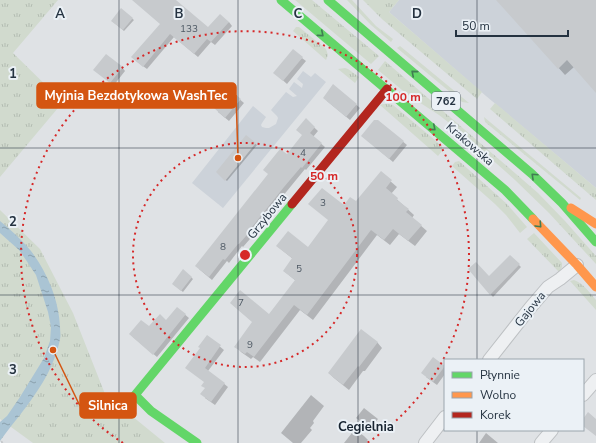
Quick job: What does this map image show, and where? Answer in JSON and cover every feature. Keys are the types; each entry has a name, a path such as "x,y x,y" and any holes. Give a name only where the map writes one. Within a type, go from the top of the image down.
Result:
{"main road":[{"name":"Krakowska","path":"281,0 505,190 596,287"},
{"name":"Krakowska","path":"328,0 532,174 562,203 596,242"},
{"name":"Grzybowa","path":"197,443 151,411 135,396 386,89"},
{"path":"562,203 596,224"}],"street":[{"name":"Gajowa","path":"491,359 548,287 577,265"},
{"path":"584,394 596,380"},
{"path":"425,443 444,418"},
{"path":"541,443 551,431"}],"shaded area":[{"path":"399,0 596,0 596,188 389,12"},
{"path":"303,71 311,77 315,73 326,82 223,208 192,183 253,106 266,117 261,125 262,127 269,128 276,124 278,118 271,110 286,92 293,97 297,96 289,89 294,82 302,88 303,84 297,79"}],"green space":[{"path":"0,0 58,0 13,53 63,102 0,177"},
{"path":"295,0 312,0 379,56 371,64"},
{"path":"347,0 352,0 376,26 393,39 391,42 371,25"},
{"path":"363,0 399,0 389,12 482,92 477,99 383,20"},
{"path":"296,27 299,27 326,49 328,55 326,60 293,31"},
{"path":"400,46 469,103 462,102 397,48"},
{"path":"385,61 538,193 596,256 596,264 549,213 515,180 462,133 439,115 408,95 378,70"},
{"path":"345,68 359,77 355,83 338,69"},
{"path":"495,103 596,188 596,200 490,109"},
{"path":"380,105 393,105 442,146 442,151 438,156"},
{"path":"484,117 581,198 580,200 485,122"},
{"path":"459,161 507,204 527,227 520,233 495,204 452,166 455,162"},
{"path":"0,210 40,249 73,313 105,394 165,443 33,443 0,419"},
{"path":"534,233 562,263 562,267 559,272 527,239"},
{"path":"574,280 589,291 596,300 596,310 570,281"}],"water":[{"path":"0,221 28,247 47,277 55,297 59,317 60,338 50,369 43,382 0,441 0,422 7,416 44,358 50,341 51,327 48,312 36,275 19,250 0,233"}],"building":[{"path":"132,0 176,0 208,27 220,14 229,22 211,42 207,39 194,54 170,34 143,67 131,57 160,24"},
{"path":"496,0 596,0 596,93 567,60 558,69"},
{"path":"121,8 133,18 123,30 111,21"},
{"path":"293,49 303,57 283,81 273,73"},
{"path":"106,54 123,67 110,83 93,70"},
{"path":"333,84 357,104 346,117 323,98"},
{"path":"224,85 241,99 225,118 214,108 217,105 211,100"},
{"path":"306,118 315,127 310,133 322,143 302,168 301,167 284,187 252,227 253,228 225,260 223,259 209,277 195,266 268,174 263,170 280,149 287,154 302,135 296,130"},
{"path":"374,120 378,120 404,141 389,159 361,136"},
{"path":"246,135 256,143 225,181 216,172"},
{"path":"381,171 392,180 386,188 398,198 397,200 409,209 406,212 422,225 408,241 393,229 384,240 371,230 307,315 294,305 254,357 247,352 245,354 234,347 252,322 230,303 240,290 269,314 295,280 283,271 292,258 276,246 288,231 308,247 328,220 308,204 322,188 344,205 350,197 356,201"},
{"path":"510,255 520,264 490,295 468,269 476,262 489,276"},
{"path":"183,269 192,277 181,291 172,284"},
{"path":"177,307 186,314 153,355 129,334 141,320 149,326 160,314 166,320"},
{"path":"361,329 378,342 343,385 328,373"},
{"path":"207,335 221,345 205,368 225,383 211,402 200,394 205,388 201,386 204,382 185,368 200,348 198,347"},
{"path":"433,357 444,365 433,382 421,373"},
{"path":"588,412 596,419 596,436 584,427 584,418"}],"traffic: fast":[{"path":"281,0 505,190 533,219"},
{"path":"328,0 532,174 562,203 596,242"},
{"path":"197,443 151,411 135,395 292,204"}],"traffic: slow":[{"path":"571,208 596,224"},
{"path":"533,219 596,287"}],"traffic: jam":[{"path":"292,204 387,89"}],"place":[{"name":"Myjnia Bezdotykowa WashTec","path":"238,158"},
{"name":"Silnica","path":"53,350"}],"district":[{"name":"Cegielnia","path":"366,426"}]}
